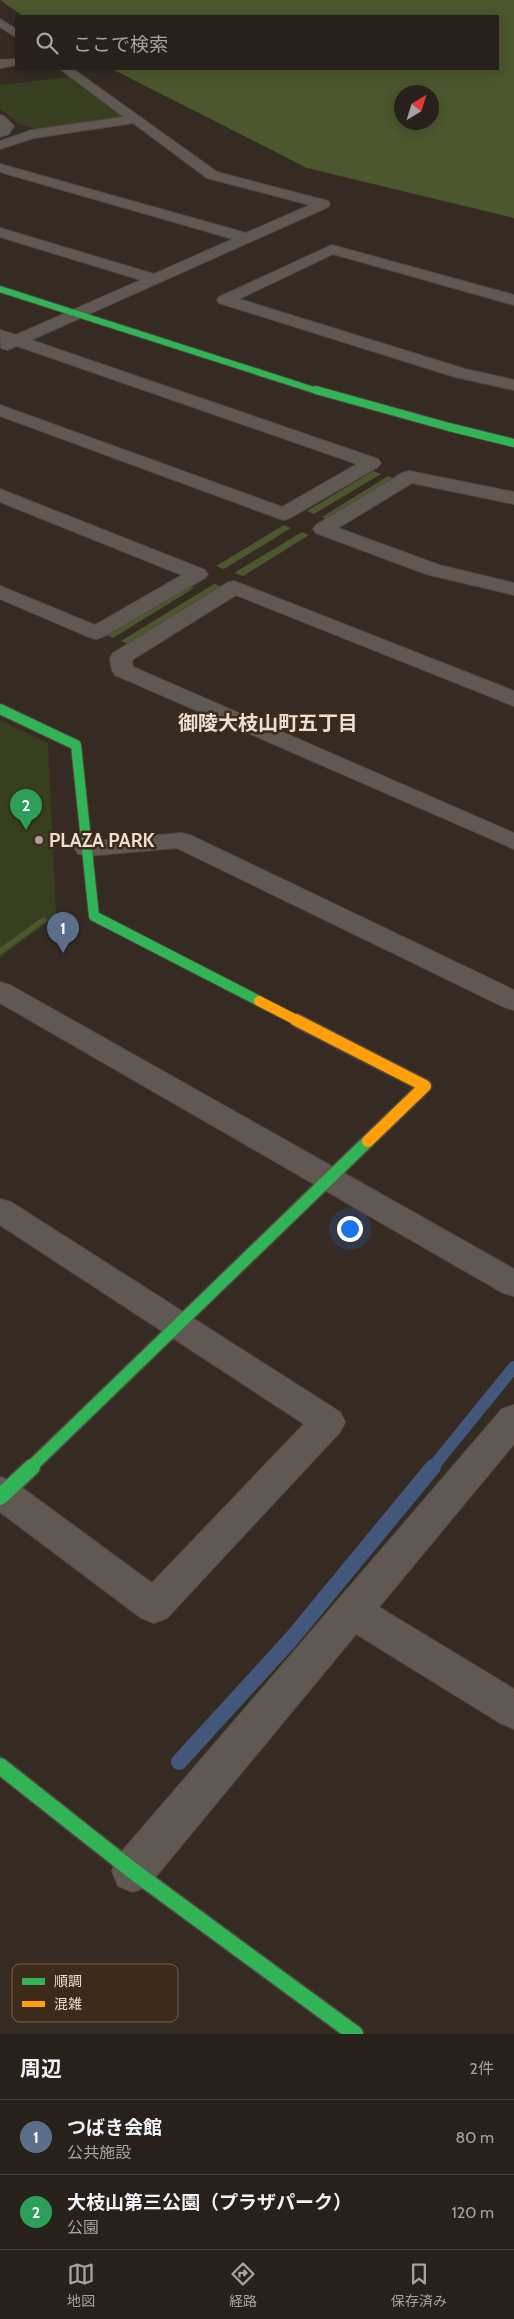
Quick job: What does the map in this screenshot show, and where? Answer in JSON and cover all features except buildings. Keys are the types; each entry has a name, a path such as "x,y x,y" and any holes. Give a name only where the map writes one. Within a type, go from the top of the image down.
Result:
{"street":[{"path":"0,22 9,30"},
{"path":"0,64 15,62"},
{"path":"0,348 323,204 212,175 67,70"},
{"path":"0,119 8,126 0,133"},
{"path":"0,145 32,134 136,119"},
{"path":"0,168 247,238"},
{"path":"0,232 154,279"},
{"path":"514,300 332,250 225,300 461,373 514,384"},
{"path":"0,289 335,396 439,426 512,440"},
{"path":"0,335 372,463 283,514 0,410"},
{"path":"514,498 409,477 323,529 434,570 514,588"},
{"path":"0,495 198,574 96,633 0,592"},
{"path":"514,699 234,587 121,658 123,670 514,842"},
{"path":"0,709 76,745 94,916 425,1086 329,1178 178,1324 1,1494 154,1606 328,1422 178,1324 0,1210"},
{"path":"87,849 181,840 514,1001"},
{"path":"0,991 514,1284"},
{"path":"133,1871 514,1419"},
{"path":"352,1610 514,1710"},
{"path":"0,1766 133,1871 355,2034"}],"green space":[{"path":"0,0 514,0 514,218 307,168 114,70 499,70 499,15 22,15"},
{"path":"69,77 123,117 37,129 20,125 0,108 0,85"},
{"path":"373,471 381,474 314,514 307,511"},
{"path":"388,476 396,479 329,520 322,517"},
{"path":"284,525 291,528 224,569 216,566"},
{"path":"302,532 309,535 243,576 234,573"},
{"path":"214,584 223,587 130,645 121,641"},
{"path":"185,585 194,588 113,638 105,634"},
{"path":"0,720 48,743 56,916 0,958"},
{"path":"43,917 48,920 0,955 0,948"}],"waterway":[{"path":"432,1468 514,1367"},
{"path":"179,1762 293,1637 433,1467"}],"traffic: fast":[{"path":"0,289 320,391 384,410 514,443"},
{"path":"0,709 76,745 94,916 259,1001"},
{"path":"0,1497 368,1141"},
{"path":"0,1766 133,1871 355,2034"}],"traffic: slow":[{"path":"259,1001 425,1086 368,1141"}],"place":[{"name":"大枝山第三公園（プラザパーク）","path":"26,830"},
{"name":"PLAZA PARK","path":"39,840"},
{"name":"つばき会館","path":"63,953"}],"district":[{"name":"御陵大枝山町五丁目","path":"268,723"}]}
